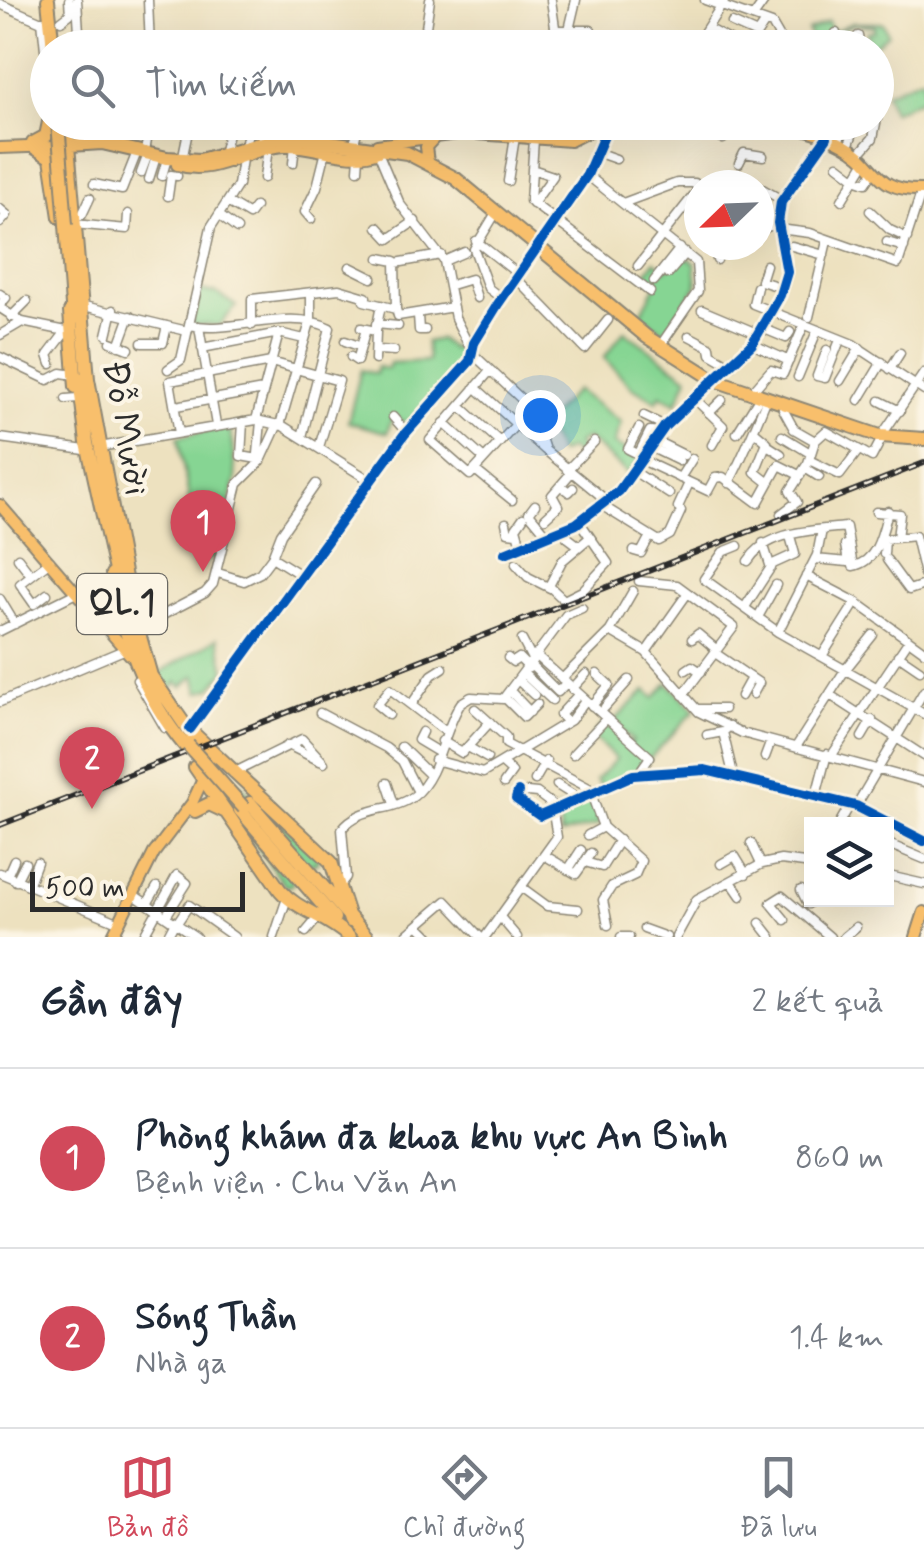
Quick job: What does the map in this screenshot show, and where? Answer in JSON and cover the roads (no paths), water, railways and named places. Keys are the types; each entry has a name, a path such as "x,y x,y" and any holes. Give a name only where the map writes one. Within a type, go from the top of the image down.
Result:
{"highway":[{"path":"51,0 53,30"},
{"path":"55,140 51,158 70,221"},
{"name":"QL.1","path":"56,140 70,221"},
{"name":"Đỗ Mười","path":"56,140 70,221 92,449 127,630 152,686 207,753"},
{"path":"71,140 162,161 206,163 282,140"},
{"path":"87,140 162,161"},
{"path":"70,221 73,171 80,153 96,149 162,161 204,163 223,154 296,140 378,149 413,158 467,187 666,357 721,375"},
{"path":"317,140 356,150 378,149"},
{"path":"413,158 452,182 660,346 783,409 924,442"},
{"name":"Đỗ Mười","path":"73,257 76,303 68,333 75,375 72,398 92,449"},
{"path":"757,399 880,433"},
{"name":"QL.1","path":"127,630 155,702 207,753 242,808 365,937"},
{"path":"207,753 195,767 203,779 242,808 283,893 313,923 352,937"},
{"path":"203,779 207,753"},
{"path":"207,753 333,865 348,917"},
{"path":"195,811 209,804 242,808"},
{"path":"283,893 298,891 302,872 318,866 322,855"},
{"name":"QL.1","path":"302,872 352,937"}],"main road":[{"path":"0,146 37,140"},
{"path":"378,149 406,140"},
{"path":"413,158 416,140"},
{"path":"413,158 432,140"},
{"path":"550,140 570,141"},
{"path":"832,140 892,188 923,190"},
{"path":"264,144 356,150"},
{"path":"204,163 244,151"},
{"path":"0,505 78,592 127,630 134,655"},
{"path":"151,863 195,811 203,779"},
{"path":"118,933 151,863 194,800 203,779"},
{"path":"916,937 924,912"}],"street":[{"path":"56,30 66,14 67,0"},
{"path":"77,0 79,30"},
{"path":"148,0 149,30"},
{"path":"426,30 430,0"},
{"path":"551,0 556,30 591,30"},
{"path":"569,30 575,0"},
{"path":"705,0 723,4 776,30"},
{"path":"753,17 765,0"},
{"path":"0,18 2,4 45,30"},
{"path":"711,30 707,28 723,4"},
{"path":"760,30 765,22"},
{"path":"732,23 748,30"},
{"path":"154,140 171,175 168,196"},
{"path":"145,176 177,140"},
{"path":"223,154 226,140"},
{"path":"168,369 181,360 192,328 211,227 235,192 247,140"},
{"path":"264,140 264,178"},
{"path":"357,140 358,170"},
{"path":"508,181 515,140"},
{"path":"531,140 533,204"},
{"path":"207,753 301,576 371,482 386,455 409,434 473,354 474,343 587,174 603,140"},
{"path":"842,200 856,179 872,140"},
{"path":"504,553 550,537 603,502 635,472 664,429 752,344 782,288 787,260 778,226 782,200 838,142"},
{"path":"293,163 295,146"},
{"path":"378,149 396,206 414,220 442,258 451,284 453,307 473,354 536,412 545,450"},
{"path":"311,219 304,212 317,187 326,151"},
{"path":"600,152 616,159"},
{"path":"739,163 743,153 764,156"},
{"path":"94,184 122,190 162,161"},
{"path":"162,161 180,186"},
{"path":"838,164 866,182 872,174"},
{"path":"532,169 553,176 533,204"},
{"path":"587,174 696,262 698,291 660,346"},
{"path":"624,203 677,183 684,185"},
{"path":"774,227 810,233 898,264 923,190"},
{"path":"235,192 247,194"},
{"path":"774,195 782,200"},
{"path":"70,221 82,214 90,198"},
{"path":"229,203 249,214 256,207"},
{"path":"533,204 650,292"},
{"path":"638,266 684,208"},
{"path":"870,211 906,243"},
{"path":"0,223 3,212"},
{"path":"70,221 127,229 128,214"},
{"path":"220,216 237,229"},
{"path":"494,216 474,249 490,291 502,298"},
{"path":"378,228 389,239 414,220"},
{"path":"476,241 517,276 585,349 608,320"},
{"path":"737,434 770,370 783,375 806,321 828,241"},
{"path":"887,242 906,243"},
{"path":"792,246 824,255"},
{"path":"668,274 683,251"},
{"path":"654,281 683,251"},
{"path":"380,258 409,267 464,252"},
{"path":"485,275 496,258"},
{"path":"396,263 398,322"},
{"path":"766,265 752,302 806,321 817,332 860,348 924,394"},
{"path":"350,267 372,278"},
{"path":"462,267 466,280"},
{"path":"451,284 471,279 476,298"},
{"path":"383,282 395,284"},
{"path":"759,284 782,288"},
{"path":"252,325 252,299 339,289 380,305 398,322"},
{"path":"0,294 6,298 0,309 22,322 68,333"},
{"path":"269,450 311,318 310,294"},
{"path":"12,316 28,301"},
{"path":"76,303 167,326 252,325 311,318 330,328 302,437"},
{"path":"368,327 357,360 350,358 380,305"},
{"path":"368,327 453,307"},
{"path":"113,310 120,345 130,316"},
{"path":"702,310 786,338 790,332"},
{"path":"424,312 419,330 425,330"},
{"path":"0,335 22,322"},
{"path":"142,344 163,343 167,326"},
{"path":"368,327 369,343"},
{"path":"368,327 378,360 394,351"},
{"path":"192,328 202,348 216,425"},
{"path":"798,377 817,332"},
{"path":"51,364 48,354 68,333"},
{"path":"202,348 279,333 304,339"},
{"path":"258,462 259,420 279,333"},
{"path":"688,336 710,346 721,375 739,383"},
{"path":"827,350 816,375 824,378 840,340"},
{"path":"345,341 356,345"},
{"path":"752,344 765,350 765,356 788,363"},
{"path":"840,381 860,348"},
{"path":"858,400 900,353"},
{"path":"0,357 17,360 48,380 61,373 75,375"},
{"path":"179,434 170,381 272,362 339,381 319,447"},
{"path":"847,368 860,375"},
{"path":"490,370 430,440 470,475 516,425 536,412"},
{"path":"781,514 797,502 790,494 815,441 826,432 872,457 880,433 924,373"},
{"path":"476,387 603,502 649,538 668,538 680,509 685,458 654,444"},
{"path":"176,406 264,390"},
{"path":"694,398 723,426 712,445"},
{"path":"729,483 736,460 755,432 757,399"},
{"path":"710,412 722,400"},
{"path":"880,401 900,410"},
{"path":"460,406 500,442"},
{"path":"783,409 794,428 815,441"},
{"path":"644,416 664,429"},
{"path":"393,417 409,434"},
{"path":"0,438 92,449 259,420 280,425 302,437 371,482"},
{"path":"243,422 240,456 258,462"},
{"path":"444,424 484,458"},
{"path":"127,630 205,593 218,573 238,484 258,462 280,425"},
{"path":"638,428 627,448 708,492 718,476 758,503 784,459"},
{"path":"643,457 650,431 664,429"},
{"path":"755,432 784,459 840,475 858,451"},
{"path":"782,436 818,477"},
{"path":"545,518 558,506 552,496 594,442"},
{"path":"767,445 755,472 769,483"},
{"path":"386,455 401,460"},
{"path":"475,470 512,500"},
{"path":"635,472 670,494"},
{"path":"218,573 244,581 260,573 316,484"},
{"path":"560,486 569,492 574,488"},
{"path":"535,505 530,513 550,537"},
{"path":"876,512 900,514 897,538"},
{"path":"748,561 763,543 849,527 853,566 865,564 874,557 888,512"},
{"path":"522,548 516,533 523,518"},
{"path":"339,886 346,877 344,825 367,811 418,792 466,698 496,702 508,695 565,608 606,566 608,562 588,539 579,521"},
{"path":"506,523 508,532 516,533"},
{"path":"778,632 815,559 822,530"},
{"path":"745,607 770,568 795,554 790,536"},
{"path":"924,574 915,536 884,539 886,557 909,590 924,584"},
{"path":"567,538 579,546"},
{"path":"635,552 649,538"},
{"path":"550,588 566,557 588,539"},
{"path":"763,543 770,568"},
{"path":"815,559 848,562 845,545"},
{"path":"738,546 723,552 704,578 778,632 924,714"},
{"path":"272,557 301,576"},
{"path":"566,557 574,569"},
{"path":"18,558 31,576"},
{"path":"47,594 34,604 20,586 50,561"},
{"path":"516,564 528,577 550,588 565,608"},
{"path":"606,566 617,576"},
{"path":"806,576 856,602 924,650"},
{"path":"572,580 583,590"},
{"path":"638,581 677,585 734,627 683,695"},
{"path":"758,617 776,585"},
{"path":"422,732 416,738 436,756 472,774 492,773 579,716 603,644 630,604 634,590"},
{"path":"0,631 78,592"},
{"path":"646,652 687,594"},
{"path":"0,599 15,624"},
{"path":"724,620 736,601"},
{"path":"822,656 856,602"},
{"path":"565,608 582,608"},
{"path":"610,631 646,652 698,710 726,729 924,782"},
{"path":"692,639 698,634 755,681"},
{"path":"796,746 844,670 873,635"},
{"path":"522,640 526,671 555,698 585,698 629,680"},
{"path":"816,796 829,754 909,640"},
{"path":"0,688 2,701 134,655"},
{"path":"898,655 920,670"},
{"path":"508,658 513,662 519,658 536,699 524,717 508,695"},
{"path":"686,670 692,666 701,672"},
{"path":"411,705 444,668"},
{"path":"526,671 558,692 585,698 651,759 638,774"},
{"path":"573,754 586,674"},
{"path":"567,722 560,715 609,685 597,674"},
{"path":"753,694 755,681"},
{"path":"741,696 755,681"},
{"path":"389,715 377,706 390,689 424,711 462,753 490,722"},
{"path":"846,817 924,692"},
{"path":"830,695 924,756"},
{"path":"476,709 507,739 506,744 546,762 594,795 606,829 642,864 629,879 612,886 599,903 608,925"},
{"path":"698,710 724,709"},
{"path":"444,711 454,716"},
{"path":"805,712 818,716"},
{"path":"320,713 386,748 402,761 418,792"},
{"path":"862,737 872,720"},
{"path":"707,735 726,729"},
{"path":"726,729 733,774"},
{"path":"771,741 766,754 782,757"},
{"path":"207,753 286,745"},
{"path":"402,747 422,760 430,774"},
{"path":"468,747 487,758"},
{"path":"535,780 546,762"},
{"path":"502,764 512,772 504,783"},
{"path":"404,937 446,902 476,935 500,918 544,855 561,839 555,811 537,793 522,792 516,799 537,814 555,811 638,774 683,770 733,774 853,805 872,817"},
{"path":"387,784 394,804"},
{"path":"557,784 581,800"},
{"path":"588,836 606,829"},
{"path":"544,855 576,874 606,829"},
{"path":"894,829 924,841"},
{"path":"584,862 600,868 619,840"},
{"path":"751,843 761,864"},
{"path":"894,846 924,859"},
{"path":"593,848 608,857"},
{"path":"568,870 593,848"},
{"path":"721,864 735,856 746,874"},
{"path":"14,860 3,875 118,933"},
{"path":"676,937 694,901 761,864 782,860 804,863"},
{"path":"28,886 37,862"},
{"path":"16,881 25,863"},
{"path":"624,868 629,879"},
{"path":"143,937 176,875 187,882 167,937"},
{"path":"894,877 924,884"},
{"path":"712,879 719,890"},
{"path":"732,882 742,896"},
{"path":"147,904 157,887"},
{"path":"521,888 546,906 578,909"},
{"path":"801,890 804,896"},
{"path":"274,937 283,893"},
{"path":"134,896 196,937"},
{"path":"785,920 771,903 782,896 830,937"},
{"path":"173,920 189,904 234,937"},
{"path":"303,916 313,923"},
{"path":"500,918 517,937"},
{"path":"760,923 771,937"},
{"path":"418,925 430,937"},
{"path":"844,937 856,927"},
{"path":"644,929 666,937"}],"railway":[{"path":"0,825 924,463"}],"place":[{"name":"Phòng khám đa khoa khu vực An Bình","path":"203,572"},
{"name":"Sóng Thần","path":"92,809"}]}
